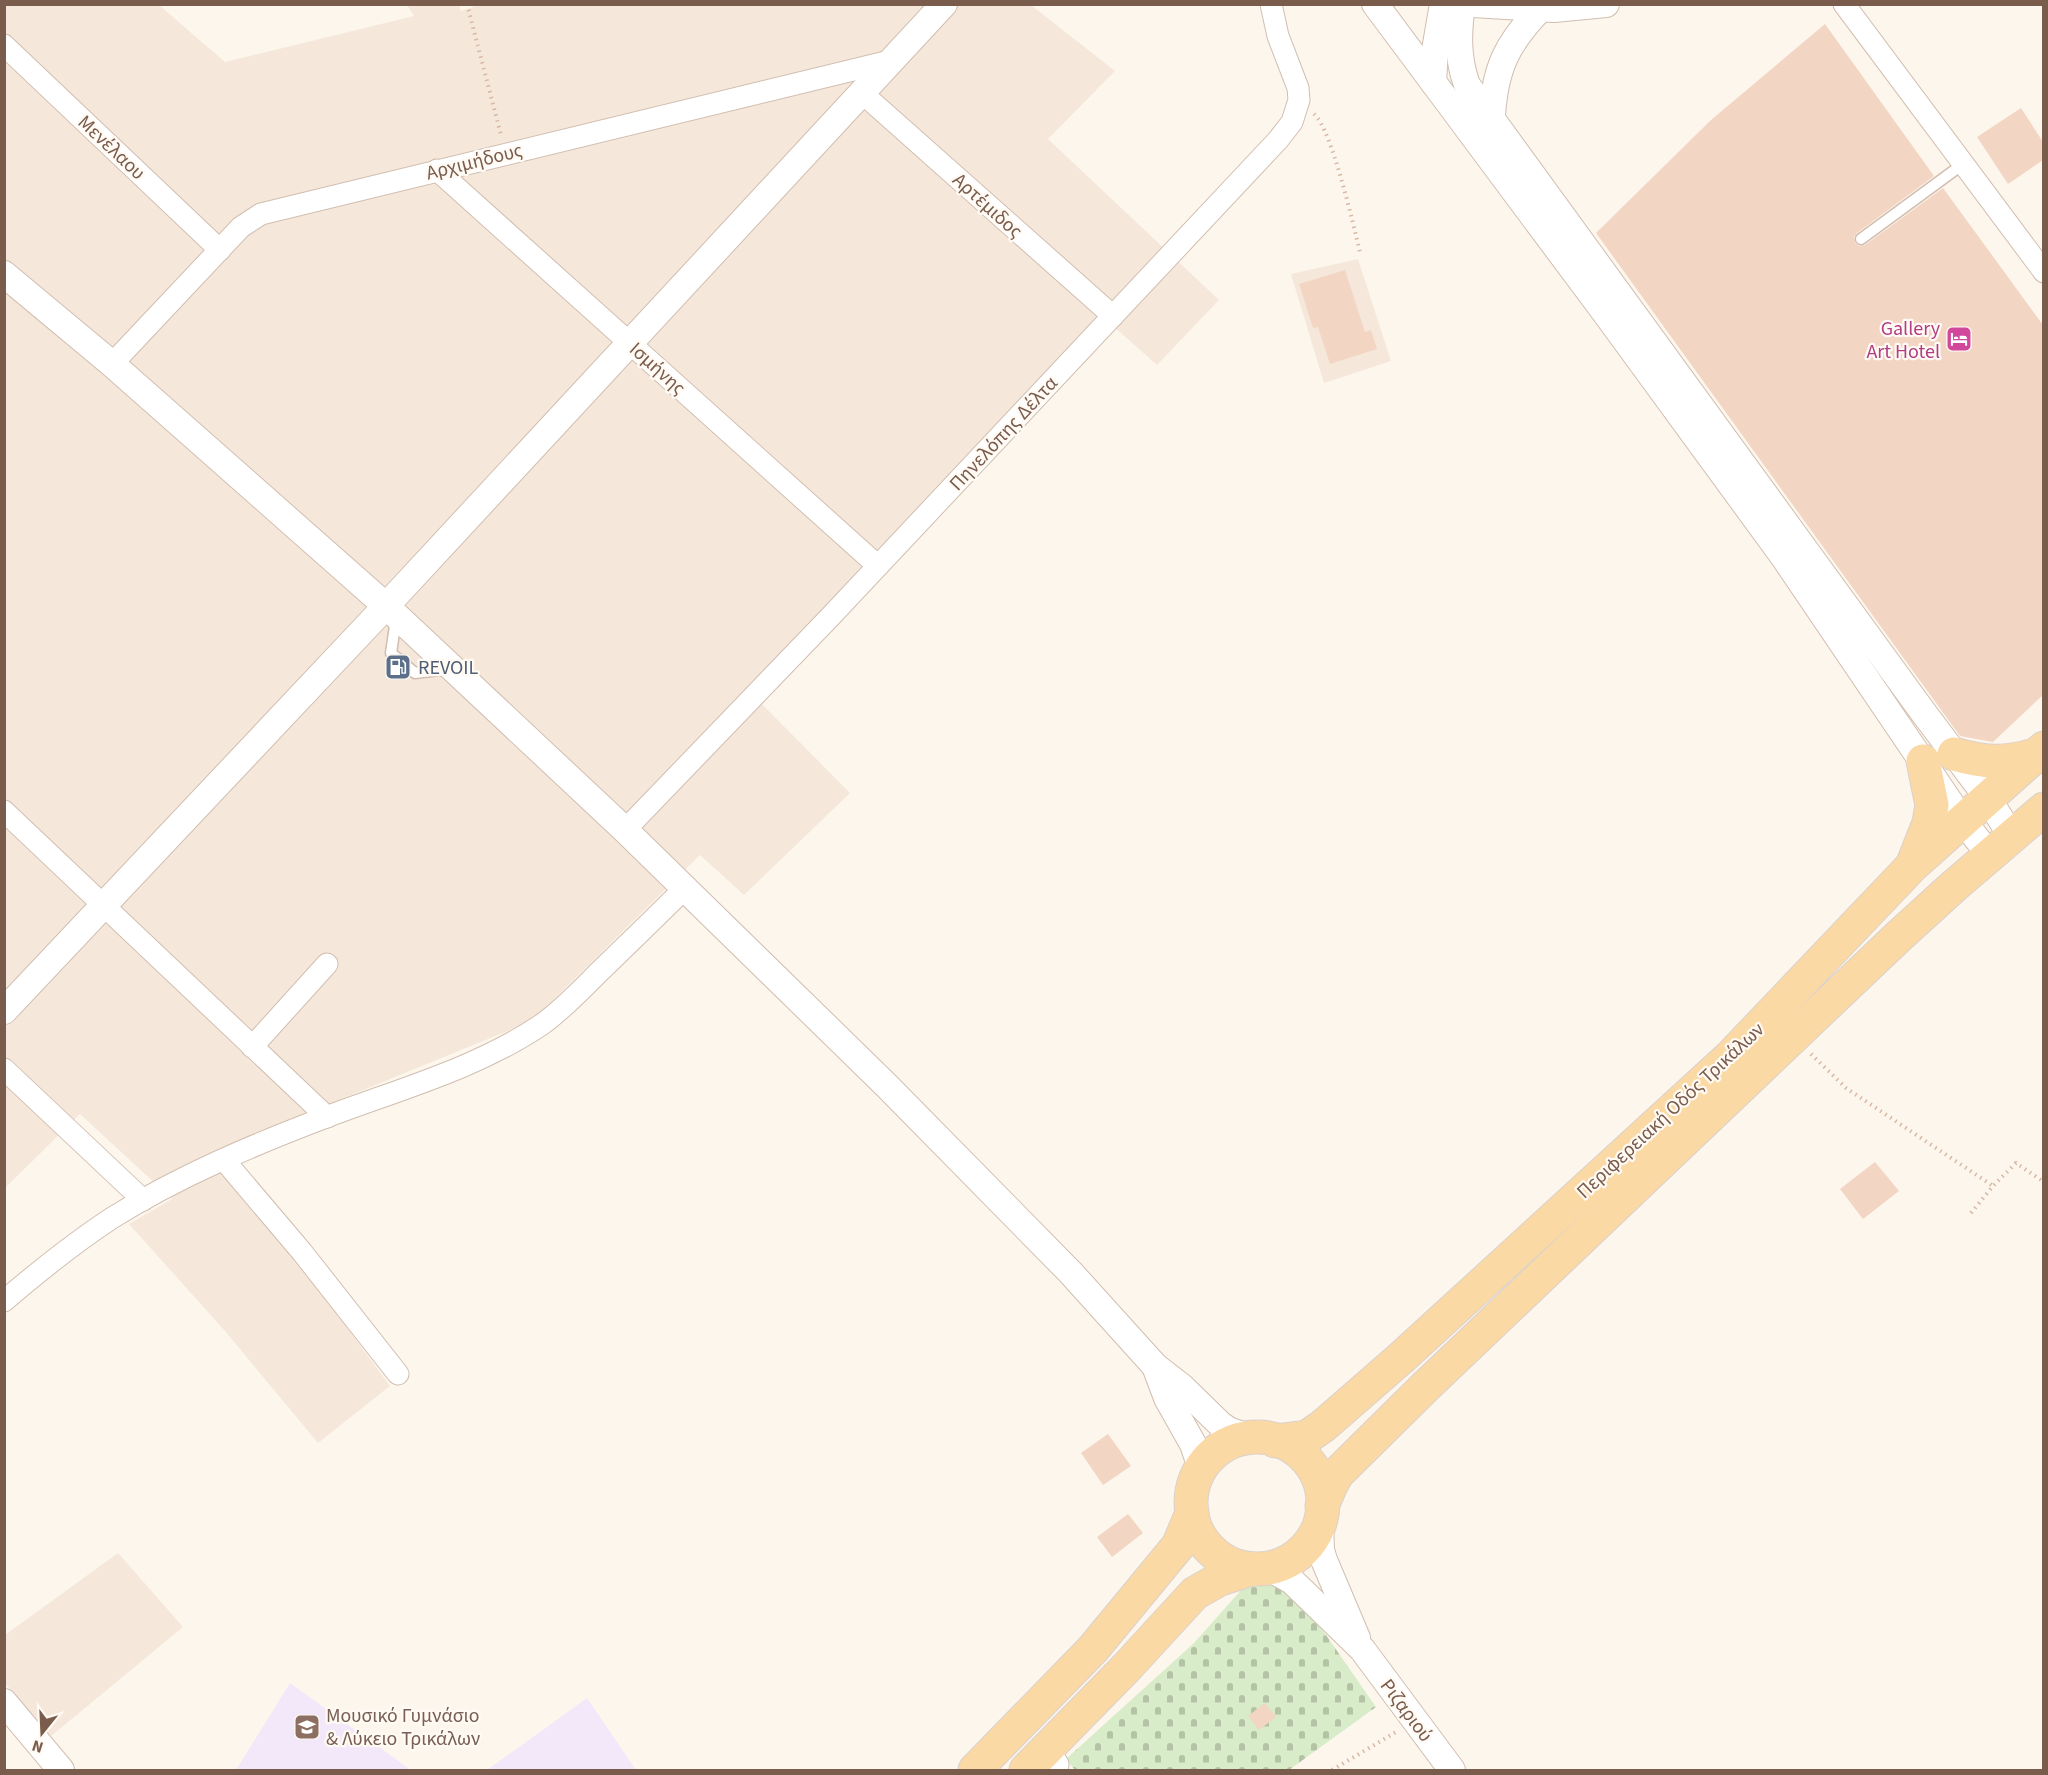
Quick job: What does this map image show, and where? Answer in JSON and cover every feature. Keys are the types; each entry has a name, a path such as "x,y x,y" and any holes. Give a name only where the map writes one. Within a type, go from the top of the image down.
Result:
{"main road":[{"path":"1912,866 1929,823 1938,758 1995,762 2017,760 2040,751"},
{"name":"Περιφερειακή Οδός Τρικάλων","path":"1264,1439 1307,1437 1323,1426 1401,1358 1730,1057 1912,866 2040,751"},
{"name":"Περιφερειακή Οδός Τρικάλων","path":"1321,1514 1337,1474 1433,1379 1930,908 2043,809"},
{"path":"1044,1763 1195,1593 1221,1579 1260,1569 1286,1562 1301,1552 1313,1539 1321,1514 1321,1487 1314,1470 1303,1456 1288,1446 1264,1439 1236,1441 1220,1449 1206,1461 1196,1476 1191,1493 1192,1513 1196,1528 1205,1544 1218,1557 1233,1565 1260,1569"},
{"path":"975,1770 1092,1649 1178,1546 1192,1513"}],"street":[{"path":"4,1011 104,905 391,611 630,343 944,4"},
{"path":"1271,4 1278,36 1298,88 1299,100"},
{"path":"1375,4 1783,556 1938,758 1987,797 2001,846"},
{"path":"1433,82 1435,50 1443,4"},
{"path":"1462,4 1458,41 1462,70 1467,85 1492,116 1938,758 1962,820 2001,846"},
{"path":"1473,4 1571,9 1606,4"},
{"path":"1844,4 2043,272"},
{"path":"1492,116 1495,83 1506,53 1541,8"},
{"name":"Μενέλαου","path":"4,45 220,250"},
{"name":"Αρχιμήδους","path":"112,364 241,227 261,214 894,60"},
{"name":"Αρτέμιδος","path":"862,93 1113,316"},
{"name":"Πηνελόπης Δέλτα","path":"625,830 878,566 1278,140 1292,122 1299,100"},
{"name":"Ισμήνης","path":"437,170 878,566"},
{"path":"4,274 112,364 391,611 625,830 896,1095 1071,1273 1155,1366 1182,1387 1221,1425 1230,1431 1264,1439"},
{"path":"4,811 327,1116"},
{"path":"4,1301 86,1236 143,1200 224,1160 327,1116 456,1068 504,1047 542,1024 685,888"},
{"path":"252,1047 327,964"},
{"path":"4,1069 143,1200"},
{"path":"224,1160 302,1252 398,1374"},
{"path":"1155,1366 1167,1398 1192,1444 1201,1468"},
{"name":"Ριζαριού","path":"1321,1514 1321,1550 1324,1560 1362,1649"},
{"name":"Ριζαριού","path":"1260,1569 1292,1581 1362,1649 1452,1770"},
{"path":"4,1702 61,1770"}],"lane":[{"path":"1861,239 1963,164"}],"path":[{"path":"467,4 505,153"},
{"path":"1299,100 1318,117 1324,131 1346,196 1360,252"},
{"path":"1793,1037 1846,1088 1993,1186"},
{"path":"1971,1213 2016,1163 2043,1182"},
{"path":"1332,1770 1414,1721"}],"shaded area":[{"path":"482,4 1031,5 1115,71 1048,139 1219,300 1157,365 1102,316 749,691 850,793 744,895 700,855 537,1016 510,1030 307,1113 208,1157 306,1272 390,1386 318,1443 225,1331 129,1224 172,1199 80,1114 5,1188 4,5 159,5 225,62 414,16 407,5 459,5 461,11"},
{"path":"1358,259 1391,361 1324,383 1291,274"},
{"path":"118,1553 183,1627 51,1736 5,1683 5,1635"},
{"name":"Μουσικό Γυμνάσιο & Λύκειο Τρικάλων","path":"290,1683 411,1770 236,1770"},
{"name":"Μουσικό Γυμνάσιο & Λύκειο Τρικάλων","path":"587,1698 636,1770 487,1770"}],"green space":[{"path":"1259,1580 1294,1589 1376,1707 1289,1770 1075,1770 1066,1759 1194,1643 1243,1588"}],"building":[{"path":"1825,24 1934,176 1857,233 1854,237 1855,243 1859,246 1865,245 1943,188 2043,325 2043,695 1993,742 1960,736 1596,233 1711,120"},
{"path":"2021,108 2043,142 2043,160 2008,184 1977,137"},
{"path":"1345,270 1365,332 1371,330 1377,349 1330,364 1318,327 1313,328 1299,284"},
{"path":"1875,1162 1899,1191 1863,1219 1840,1189"},
{"path":"1108,1434 1131,1466 1103,1485 1081,1453"},
{"path":"1128,1514 1143,1533 1112,1557 1097,1537"},
{"path":"1265,1703 1276,1717 1259,1730 1248,1716"}],"place":[{"name":"Gallery Art Hotel","path":"1959,339"},
{"name":"REVOIL","path":"398,667"},
{"name":"Μουσικό Γυμνάσιο & Λύκειο Τρικάλων","path":"307,1727"}]}
